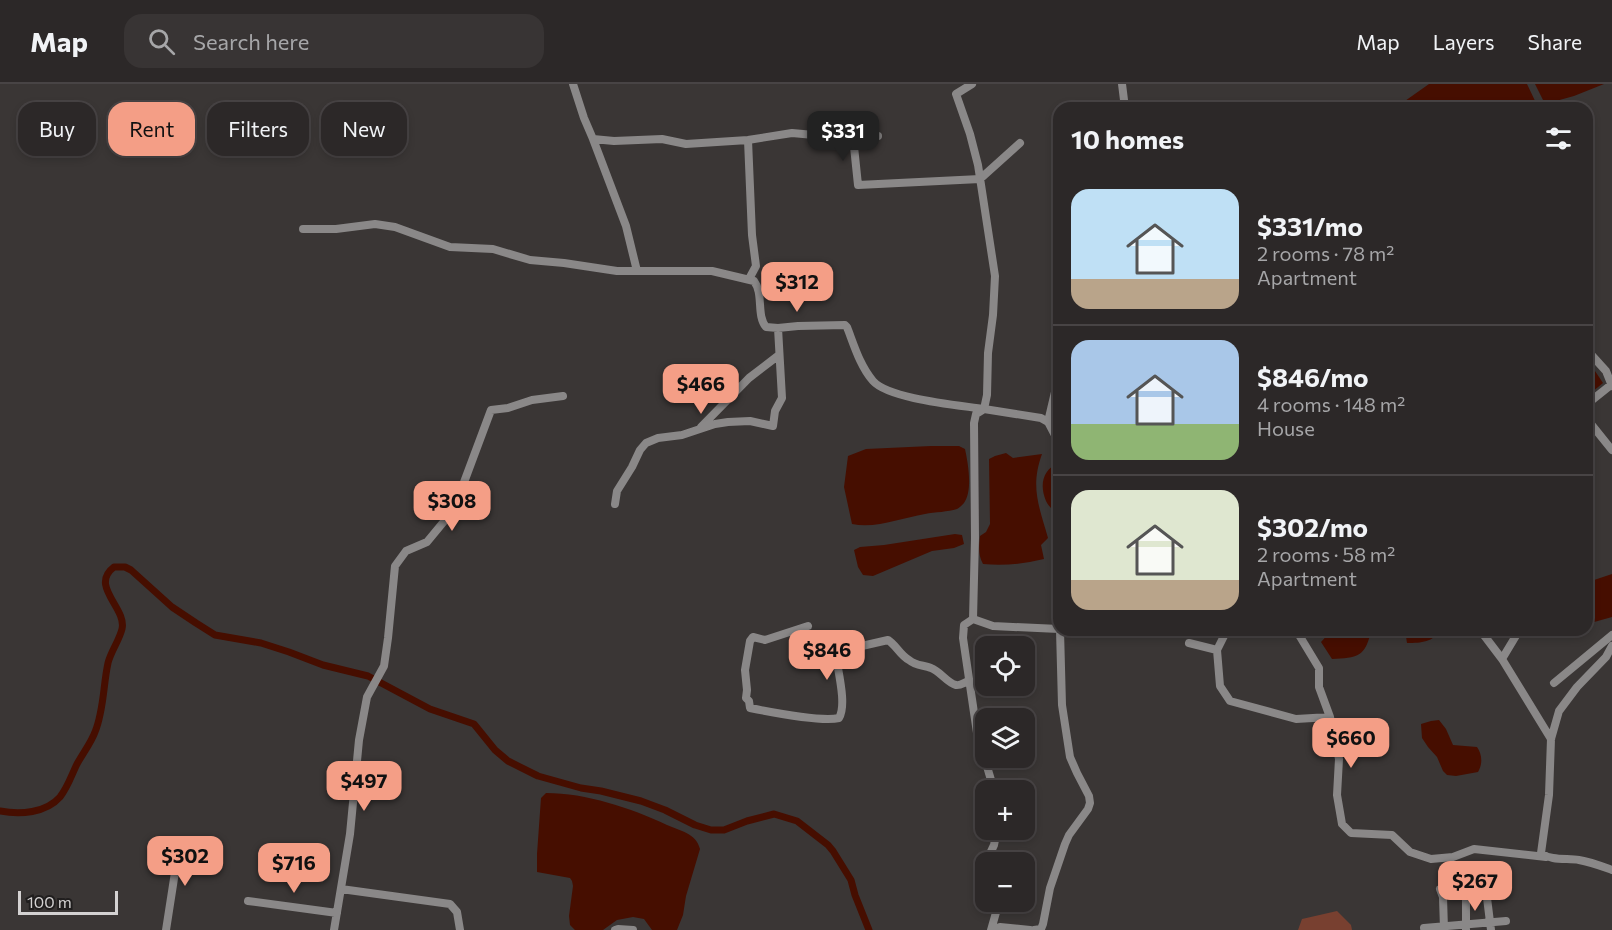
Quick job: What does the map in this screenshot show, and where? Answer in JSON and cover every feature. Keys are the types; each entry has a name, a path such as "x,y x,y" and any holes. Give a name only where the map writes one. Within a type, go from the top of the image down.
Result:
{"street":[{"path":"573,84 626,226 637,272"},
{"path":"972,84 956,94 970,134 980,179 995,276 988,353 987,395 984,409 976,414 974,423 973,619"},
{"path":"1122,84 1124,102"},
{"path":"593,139 614,141 662,139 686,144 748,140 792,133 853,137 878,136"},
{"path":"853,137 858,184 980,179 1020,143"},
{"path":"748,140 752,235 756,266 750,279"},
{"path":"303,229 383,225 395,227 450,247 493,249 530,260 617,271 712,271 750,279 754,281 759,290 766,327 845,325 861,362 878,386 902,396 1041,418 1048,422 1053,432"},
{"path":"615,504 617,491 646,443 658,438 682,435 715,424 750,421 773,426 775,411 782,398 778,328"},
{"path":"698,429 749,378 779,355"},
{"path":"1593,357 1606,371 1611,386 1593,400"},
{"path":"334,930 350,834 359,740 367,697 384,666 395,566 406,551 427,542 446,519 457,501 491,410 508,408 532,400 563,396"},
{"path":"1048,422 1053,401"},
{"path":"1593,426 1612,450"},
{"path":"973,619 993,626 1053,629"},
{"path":"973,619 964,625 963,638 977,734 991,780"},
{"path":"808,626 765,640 752,638 749,642 745,670 746,698 750,708 817,718 839,718 842,701 837,653 888,640 908,660 932,668 952,684 959,685 969,681"},
{"path":"1554,683 1612,635"},
{"path":"992,930 1000,927 1041,929 1050,888 1069,835 1088,809 1090,802 1070,757 1062,705 1059,636"},
{"path":"1224,636 1217,650 1221,686 1230,701 1296,719 1330,717"},
{"path":"1300,636 1319,668 1319,687 1330,717 1339,759 1336,795 1342,824 1351,833 1392,835 1410,852 1431,860 1453,857 1474,849 1579,860 1612,870"},
{"path":"1485,636 1502,659 1551,739"},
{"path":"1502,659 1516,636"},
{"path":"1189,643 1217,650"},
{"path":"1546,857 1541,853 1549,795 1551,739 1559,711 1577,687 1606,657 1612,646"},
{"path":"166,930 180,840"},
{"path":"341,889 450,904 457,912 460,930"},
{"path":"1440,889 1443,897 1444,928"},
{"path":"1486,890 1490,926"},
{"path":"1466,891 1466,927"},
{"path":"248,901 337,913"},
{"path":"992,930 996,912"},
{"path":"1424,928 1490,926 1506,921"},
{"path":"615,930 633,930"}],"shaded area":[{"path":"1429,84 1527,84 1536,102 1404,102"},
{"path":"1535,84 1604,84 1574,96 1544,102"},
{"path":"1593,368 1603,383 1593,391"},
{"path":"959,446 965,449 969,484 967,498 958,509 879,524 852,524 844,487 848,456 866,449"},
{"path":"1006,453 1013,458 1042,454 1036,487 1048,538 1041,545 1044,559 1014,564 983,564 979,544 980,536 986,532 990,524 989,459"},
{"path":"1053,466 1053,510 1046,501 1043,489 1044,478"},
{"path":"955,534 962,535 964,544 932,551 873,576 863,575 858,567 854,550 860,547"},
{"path":"1612,574 1612,617 1593,622 1593,580"},
{"path":"1326,636 1370,636 1363,651 1348,658 1332,659 1321,642"},
{"path":"1406,636 1435,636 1426,641 1407,643"},
{"path":"1439,720 1453,745 1477,747 1481,759 1478,772 1456,776 1447,775 1443,771 1437,757 1422,738 1421,724"},
{"path":"546,793 577,796 623,807 682,831 695,839 700,849 677,930 652,930 644,919 633,917 617,920 603,930 575,930 570,925 572,881 570,878 537,872 541,798"},
{"path":"1337,911 1351,925 1352,930 1298,930 1302,919"}],"waterway":[{"path":"0,811 32,812 54,802 65,789 91,740 100,715 108,663 122,629 122,621 105,582 107,574 114,567 125,567 172,607 215,635 261,643 323,665 368,676 430,709 474,724 495,750 508,761 538,776 641,801 711,830 724,830 774,814 797,821 833,851 851,880 869,930"}]}
